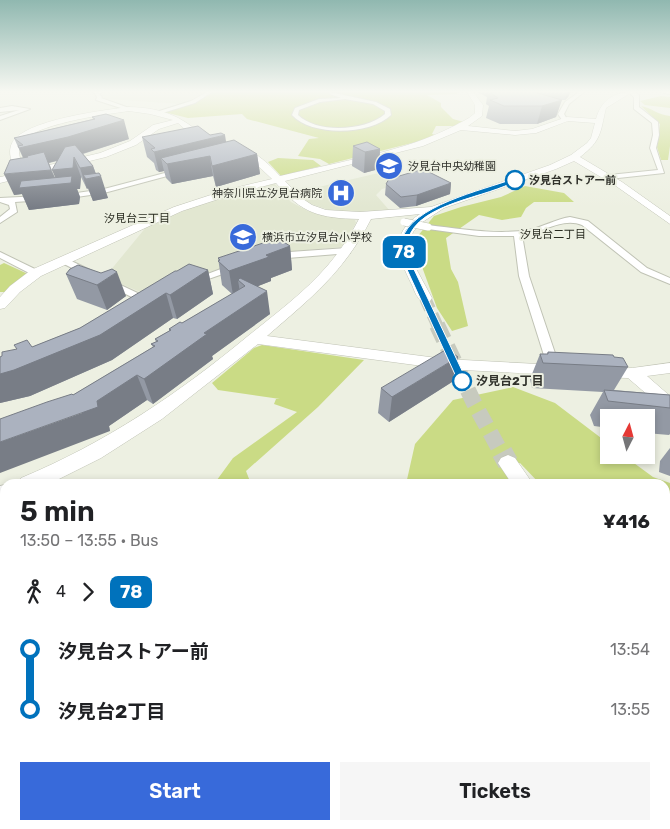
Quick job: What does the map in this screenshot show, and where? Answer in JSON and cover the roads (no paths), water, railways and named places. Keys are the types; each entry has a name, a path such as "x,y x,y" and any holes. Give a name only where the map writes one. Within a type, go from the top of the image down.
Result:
{"street":[{"path":"20,176 15,147 24,134 34,131"},
{"path":"0,180 111,152 133,143 151,131"},
{"path":"192,131 201,139 247,153 256,158 296,200 308,207 338,215 366,215 431,210 553,167 574,157 593,142 597,131"},
{"path":"0,305 15,289 36,273 186,206 230,192 412,146 451,131"},
{"path":"483,131 504,133 534,131"},
{"path":"609,177 662,172 653,148 656,131"},
{"path":"230,158 247,153"},
{"path":"574,157 609,177 670,221"},
{"path":"3,200 92,194 185,170"},
{"path":"0,220 14,210 12,204 3,200"},
{"path":"425,298 407,263 404,242 408,231 431,210"},
{"path":"39,479 78,461 149,421 223,366 327,276 347,251 366,215"},
{"path":"404,222 475,233 518,233 544,229 561,219 582,221 644,270 670,281"},
{"path":"518,233 524,276 555,370"},
{"path":"262,259 347,251"},
{"path":"0,255 36,273"},
{"path":"63,260 147,297 132,305"},
{"path":"182,285 242,265"},
{"path":"254,339 445,364 632,373 670,368"},
{"path":"632,373 670,405"},
{"path":"508,463 519,479"}],"tunnel":[{"path":"425,298 438,327"},
{"path":"437,325 474,403 502,454"},
{"path":"502,452 508,463"}],"place":[{"name":"汐見台中央幼稚園","path":"389,166"},
{"name":"汐見台ストアー前","path":"515,180"},
{"name":"神奈川県立汐見台病院","path":"341,193"},
{"name":"横浜市立汐見台小学校","path":"243,237"},
{"name":"汐見台2丁目","path":"462,381"}],"district":[{"name":"汐見台三丁目","path":"137,218"},
{"name":"汐見台二丁目","path":"553,234"}]}
